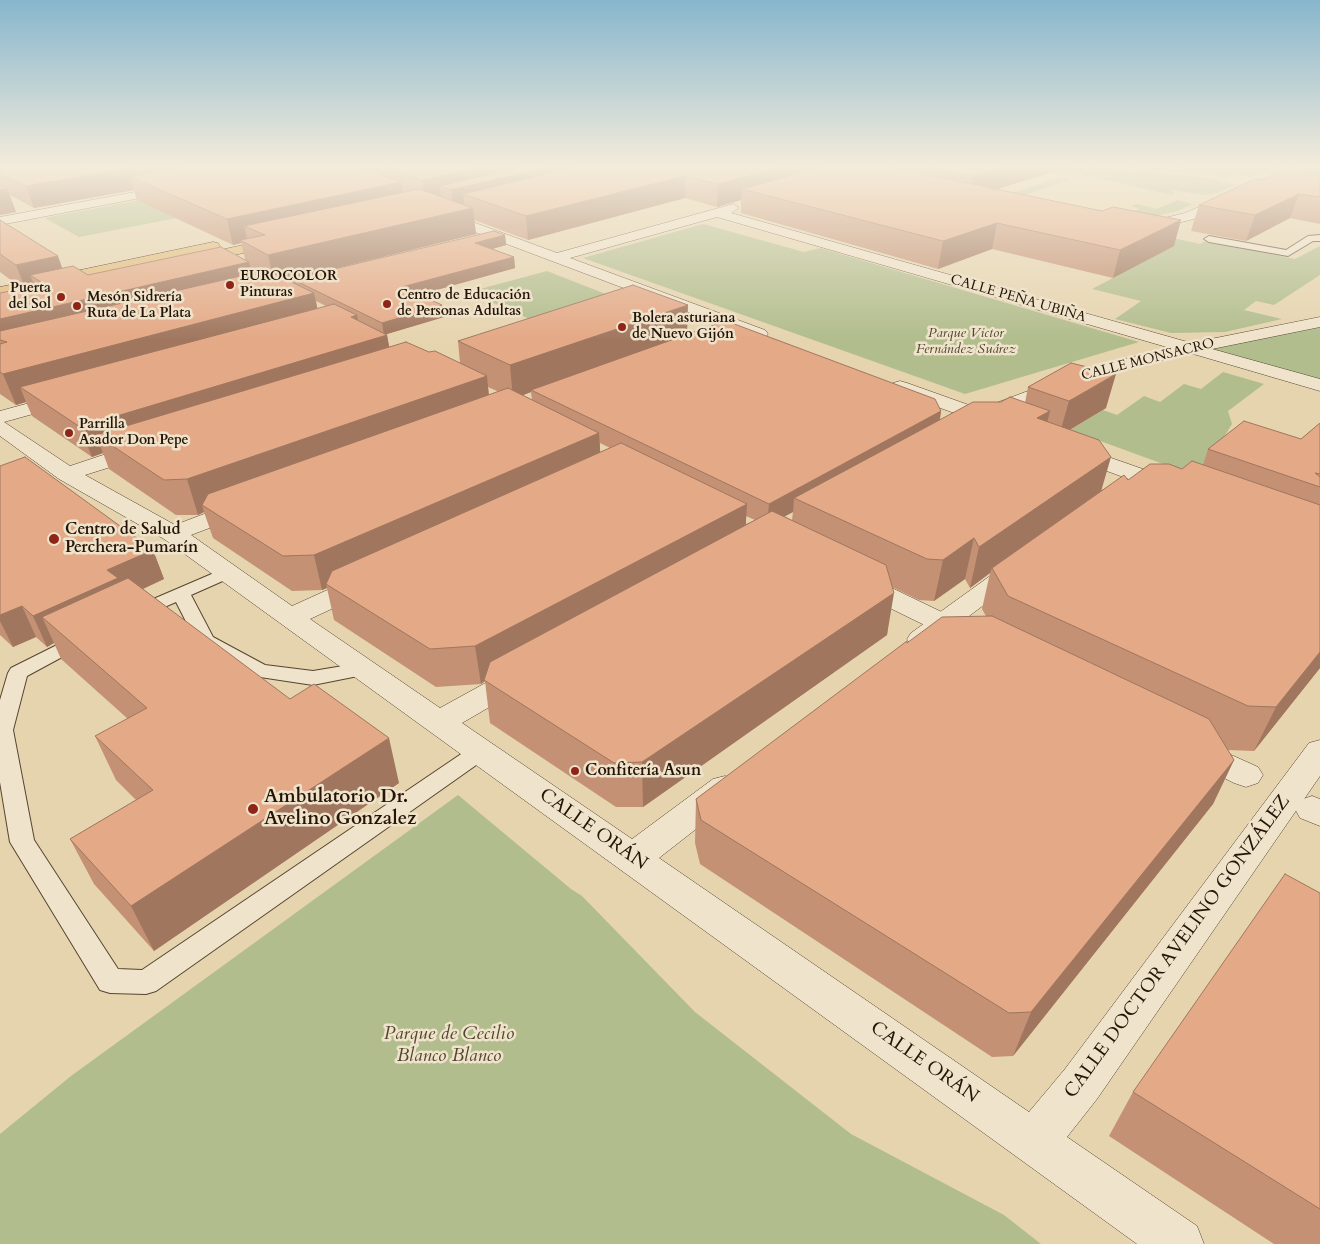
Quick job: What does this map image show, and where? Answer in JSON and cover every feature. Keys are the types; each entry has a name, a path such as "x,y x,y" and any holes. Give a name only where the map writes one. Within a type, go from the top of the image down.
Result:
{"main road":[{"path":"0,292 288,234 0,304"}],"street":[{"path":"468,223 779,342"},
{"path":"556,258 677,223"},
{"name":"CALLE PEÑA UBIÑA","path":"754,223 1320,385"},
{"path":"1127,224 1158,223"},
{"path":"466,242 495,235"},
{"name":"CALLE MONSACRO","path":"952,432 1015,400 1098,371 1190,348 1320,322"},
{"path":"712,334 735,326"},
{"path":"888,382 1014,428"},
{"path":"0,418 85,394"},
{"name":"CALLE ORÁN","path":"0,427 67,474 173,534 228,572 362,669 440,722 1179,1244"},
{"path":"67,474 161,443"},
{"path":"1060,445 1190,494"},
{"path":"1115,497 1144,476"},
{"path":"173,534 262,501"},
{"path":"903,652 1036,554"},
{"path":"836,571 985,644"},
{"path":"291,617 379,576"},
{"path":"440,722 536,667"},
{"path":"1177,740 1246,775"},
{"name":"CALLE DOCTOR AVELINO GONZÁLEZ","path":"1034,1142 1081,1084 1320,751"},
{"path":"633,858 747,771"}],"lane":[{"path":"1209,239 1288,253 1311,238 1320,238"},
{"path":"228,572 113,625 18,673 2,730 22,842 110,981 146,982 481,751"},
{"path":"181,594 205,640 260,671 314,678 362,669"}],"green space":[{"path":"54,223 151,223 79,237"},
{"name":"Parque Victor Fernández Suárez","path":"703,224 804,252 820,248 1139,342 965,394 583,258"},
{"path":"1173,238 1200,244 1205,241 1295,259 1320,246 1320,275 1274,305 1256,301 1244,310 1282,319 1225,332 1171,333 1115,319 1141,301 1092,289 1113,278"},
{"path":"547,271 639,307 559,332 469,292"},
{"path":"1320,322 1320,385 1191,348"},
{"path":"1223,372 1264,384 1228,411 1232,424 1201,474 1196,476 1070,430 1103,410 1117,415 1144,396 1160,402 1184,384 1201,389"},
{"name":"Parque de Cecilio Blanco Blanco","path":"458,795 571,889 582,896 695,1012 851,1134 1004,1215 1041,1244 0,1244 0,1134 71,1076"}],"building":[{"path":"0,223 5,223 58,256 16,265 0,254"},
{"path":"258,223 407,223 268,255 240,240 265,235 244,226"},
{"path":"874,223 997,223 943,241"},
{"path":"997,223 1175,223 1120,250"},
{"path":"494,231 505,235 475,243 514,257 402,287 442,305 382,323 292,279"},
{"path":"221,247 249,262 0,319 0,293 25,288 22,287 41,282 30,275 73,266 88,275"},
{"path":"267,270 314,293 3,374 0,372 0,344 7,342 0,340 0,331"},
{"path":"633,285 688,305 510,365 458,341"},
{"path":"334,304 357,315 351,317 387,335 80,427 20,387"},
{"path":"722,322 729,322 935,399 941,411 769,504 531,390"},
{"path":"406,342 429,352 435,351 487,376 187,479 164,480 96,435"},
{"path":"1071,363 1116,374 1069,401 1028,387"},
{"path":"508,388 599,433 314,555 283,556 202,505 208,494"},
{"path":"1010,397 1050,411 1037,418 1099,440 1111,457 979,547 974,538 943,560 927,559 794,498 973,402 1001,402"},
{"path":"1244,421 1301,439 1320,423 1320,474 1315,473 1320,477 1320,487 1208,449"},
{"path":"621,443 747,504 475,646 430,649 326,584 332,571"},
{"name":"Centro de Salud Perchera-Pumarín","path":"25,457 153,550 107,570 118,578 33,616 22,606 0,615 0,466"},
{"path":"1192,461 1320,505 1320,652 1276,707 1248,706 1008,596 992,568 1124,475 1128,480 1150,464 1169,464 1182,469"},
{"path":"772,511 886,565 894,593 642,762 614,763 484,680 490,662"},
{"name":"Ambulatorio Dr. Avelino Gonzalez","path":"128,578 290,699 314,684 389,738 131,906 70,839 153,790 95,736 147,708 42,617"},
{"path":"992,616 1209,719 1234,760 1031,1012 1009,1013 701,820 696,799 907,641 907,643 942,617"},
{"path":"1285,874 1320,893 1320,1209 1133,1092"}],"place":[{"name":"EUROCOLOR Pinturas","path":"230,285"},
{"name":"Puerta del Sol","path":"61,297"},
{"name":"Centro de Educación de Personas Adultas","path":"387,304"},
{"name":"Mesón Sidrería Ruta de La Plata","path":"77,306"},
{"name":"Bolera asturiana de Nuevo Gijón","path":"622,327"},
{"name":"Parrilla Asador Don Pepe","path":"69,433"},
{"name":"Centro de Salud Perchera-Pumarín","path":"54,539"},
{"name":"Confitería Asun","path":"575,771"},
{"name":"Ambulatorio Dr. Avelino Gonzalez","path":"253,809"}]}
